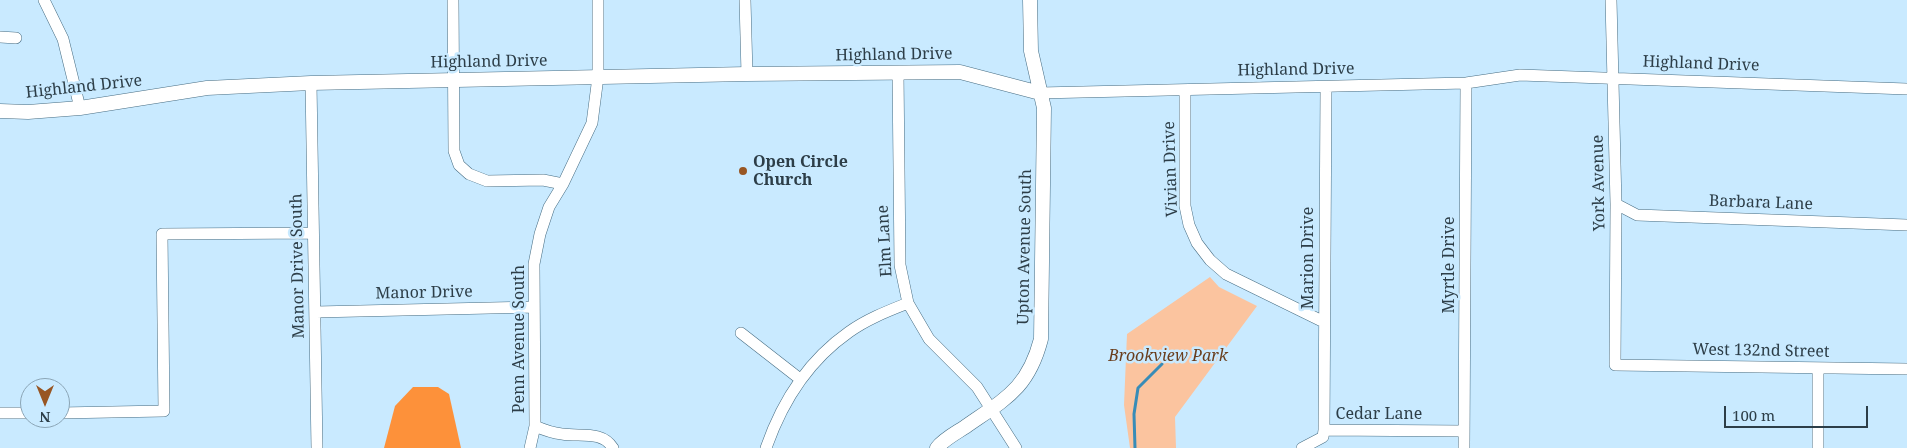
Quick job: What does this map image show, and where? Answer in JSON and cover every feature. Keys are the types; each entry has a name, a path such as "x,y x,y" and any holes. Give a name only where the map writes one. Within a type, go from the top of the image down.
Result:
{"street":[{"path":"44,0 63,39 80,108"},
{"path":"453,0 454,151 459,165 468,174 486,181 543,180 563,184"},
{"name":"Penn Avenue South","path":"598,0 598,77 592,123 550,207 540,234 534,264 535,426 565,434 599,436 609,442 612,448"},
{"path":"745,0 747,74"},
{"name":"Upton Avenue South","path":"937,448 1013,392 1026,378 1036,360 1041,339 1044,108 1031,51 1030,0"},
{"name":"York Avenue","path":"1611,0 1616,204 1615,365"},
{"path":"0,37 16,38"},
{"name":"Highland Drive","path":"0,111 28,112 80,108 207,88 312,82 898,72 960,72 1040,94 1466,83 1520,75 1907,89"},
{"name":"Elm Lane","path":"898,72 900,265 908,303 929,339 977,388 1016,448"},
{"name":"Manor Drive South","path":"312,82 317,448"},
{"name":"Myrtle Drive","path":"1464,448 1466,83"},
{"name":"Marion Drive","path":"1324,430 1326,87"},
{"name":"Vivian Drive","path":"1185,90 1185,206 1189,225 1197,243 1210,260 1226,274 1324,322"},
{"name":"Barbara Lane","path":"1616,204 1637,215 1907,225"},
{"path":"70,413 164,412 162,234 313,233"},
{"path":"766,448 775,421 800,379 823,354 849,332 875,317 908,303"},
{"name":"Manor Drive","path":"316,312 534,307"},
{"path":"741,333 800,379"},
{"name":"West 132nd Street","path":"1615,365 1907,369"},
{"path":"1818,368 1818,448"},
{"path":"0,413 20,413"},
{"path":"530,448 535,426"},
{"name":"Cedar Lane","path":"1302,448 1323,437 1324,430 1464,431"}],"green space":[{"name":"Brookview Park","path":"1210,277 1219,287 1257,306 1175,417 1176,448 1130,448 1124,405 1127,334"}],"shaded area":[{"path":"413,387 438,387 449,394 461,448 384,448 395,406"}],"waterway":[{"path":"1135,448 1134,414 1138,388 1162,364"}],"place":[{"name":"Open Circle Church","path":"743,171"}]}
